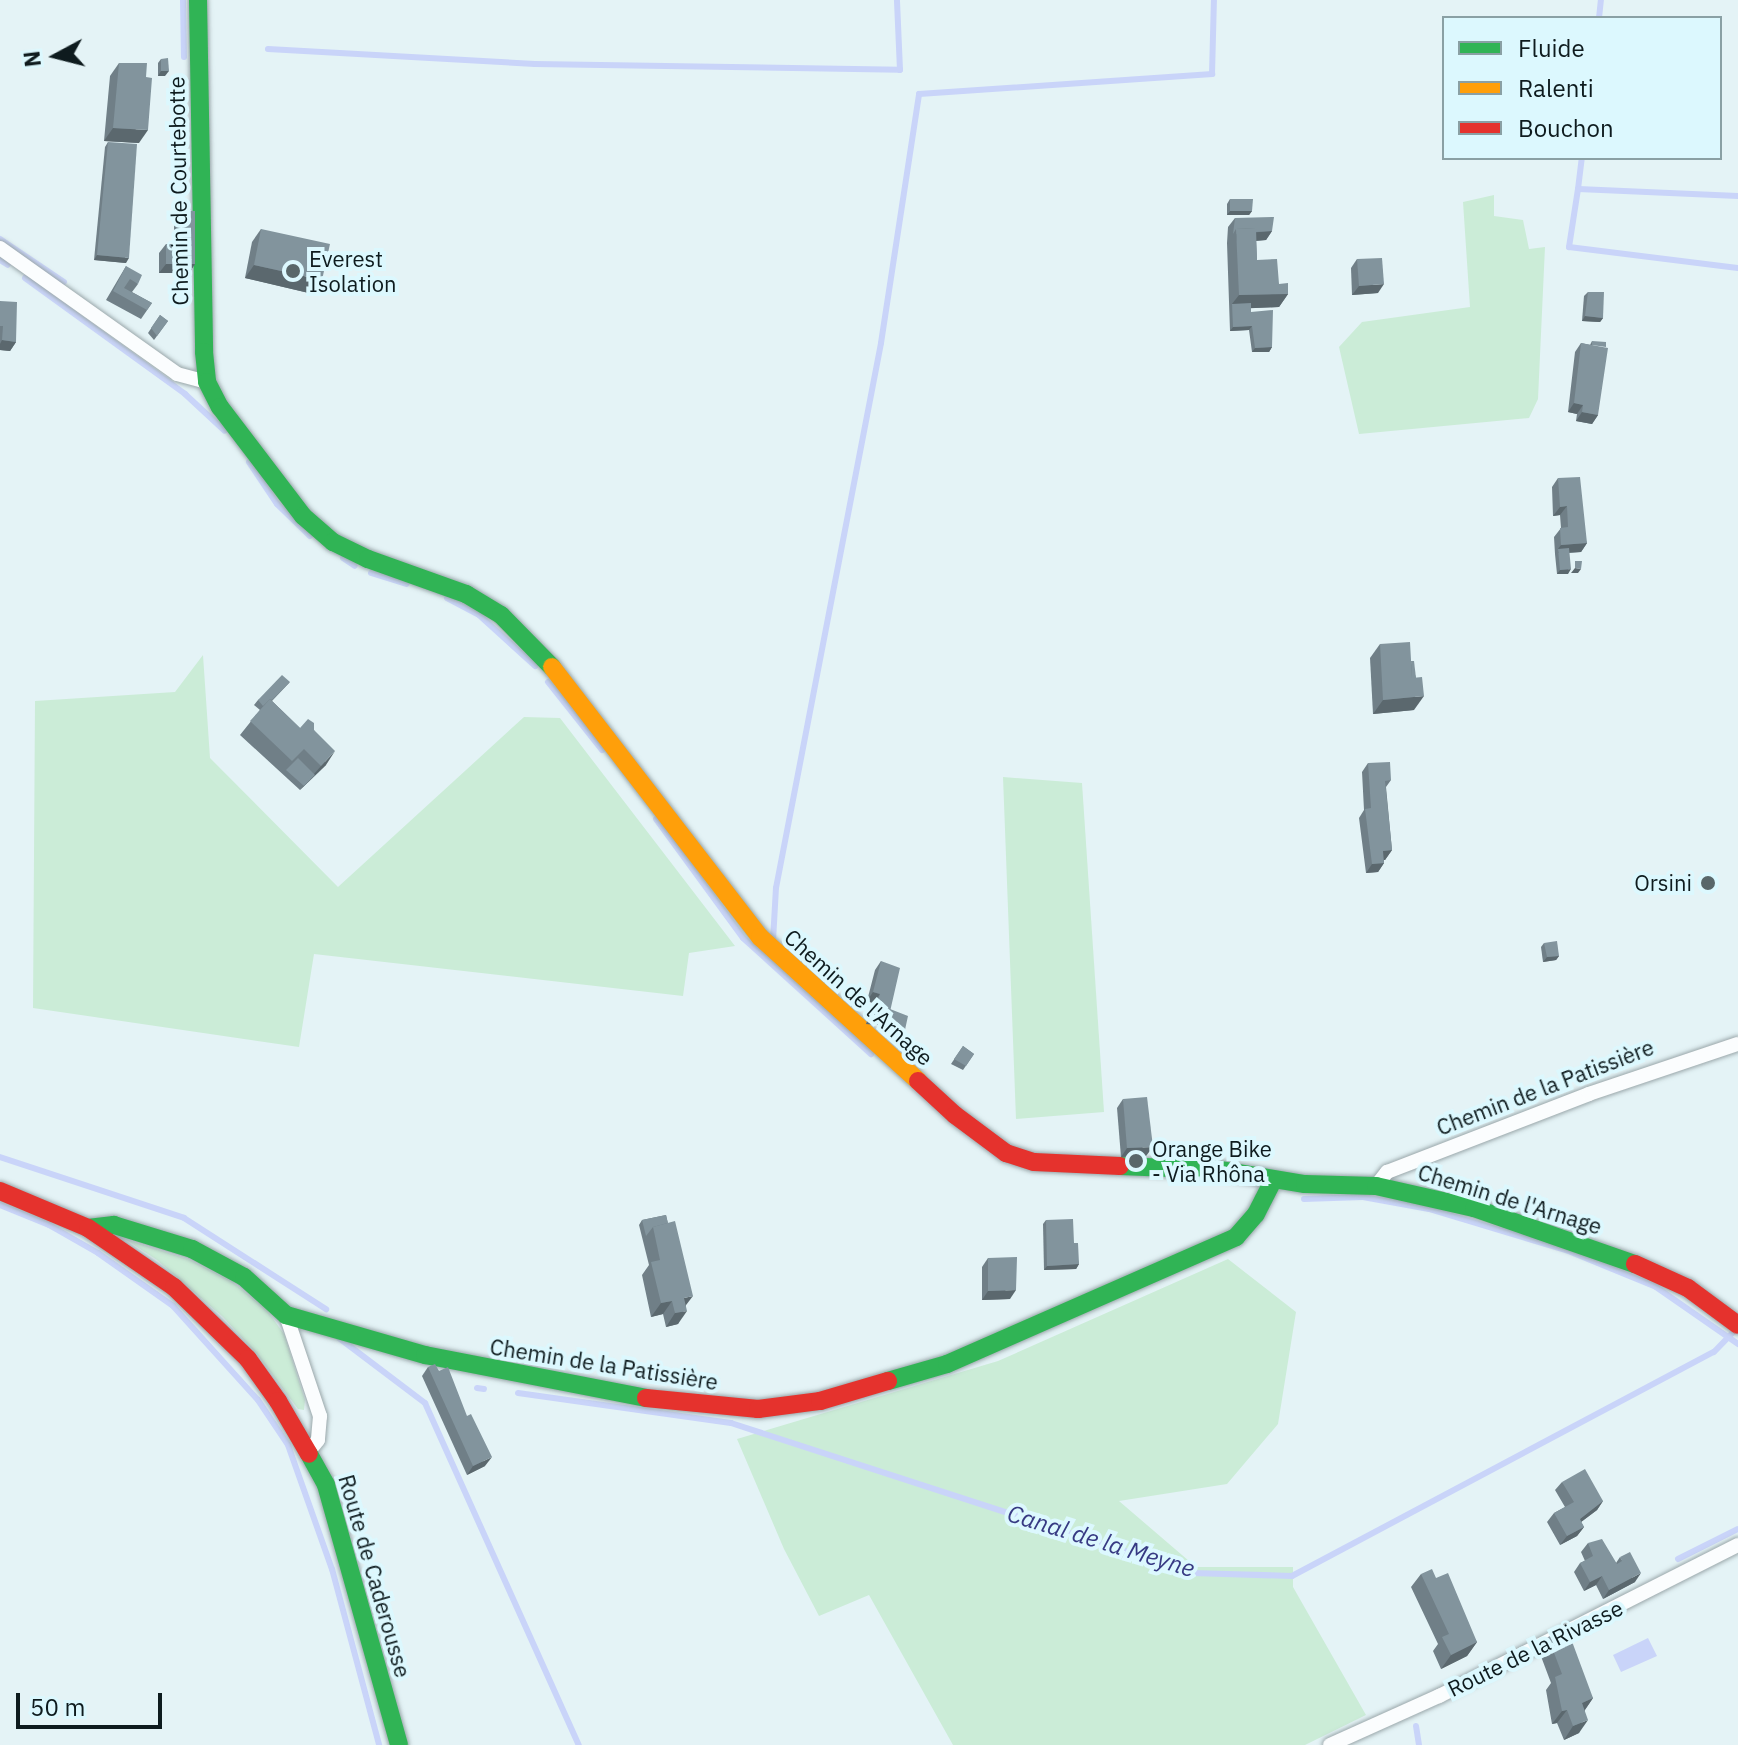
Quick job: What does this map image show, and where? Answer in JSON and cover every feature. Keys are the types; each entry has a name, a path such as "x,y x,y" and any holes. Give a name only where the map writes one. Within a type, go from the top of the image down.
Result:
{"street":[{"name":"Chemin de Courtebotte","path":"198,0 207,382"},
{"path":"0,248 177,374 207,382"},
{"name":"Chemin de l'Arnage","path":"207,382 220,407 303,516 333,542 368,559 466,594 501,615 552,667 760,937 887,1056 994,1146 1034,1162 1220,1170 1273,1180 1376,1186 1474,1208 1617,1256 1688,1288 1738,1325"},
{"name":"Chemin de la Patissière","path":"1376,1186 1387,1172 1589,1094 1738,1044"},
{"name":"Chemin de la Patissière","path":"88,1228 114,1225 192,1249 244,1277 286,1315 425,1355 601,1392 720,1408 758,1409 820,1401 947,1364 1236,1237 1256,1214 1273,1180"},
{"name":"Route de Caderousse","path":"0,1191 88,1228 174,1287 248,1359 309,1451 337,1516 399,1745"},
{"path":"286,1315 320,1416 318,1440 309,1451"},
{"name":"Route de la Rivasse","path":"1330,1745 1439,1696 1738,1545"}],"green space":[{"path":"1494,195 1494,216 1523,220 1529,249 1545,247 1538,399 1529,418 1359,434 1339,347 1362,322 1470,307 1463,202"},
{"path":"203,655 210,758 338,887 524,717 560,718 735,946 689,953 683,996 314,954 299,1047 33,1008 35,701 175,692"},
{"path":"1003,777 1082,783 1104,1112 1016,1119"},
{"path":"125,1239 190,1260 231,1281 266,1309 284,1334 305,1400 304,1410 298,1409 257,1354 223,1317 157,1260"},
{"path":"1228,1259 1296,1312 1278,1424 1227,1484 1119,1501 1196,1567 1293,1567 1293,1587 1366,1715 1305,1745 953,1745 869,1595 819,1616 784,1549 737,1439 998,1361"}],"water":[{"path":"1648,1638 1657,1656 1621,1672 1613,1655"}],"building":[{"path":"168,58 169,71 161,71 161,59"},
{"path":"119,63 147,63 146,77 152,78 148,130 113,128"},
{"path":"108,142 137,144 129,258 97,255"},
{"path":"1230,199 1253,199 1252,211 1230,211"},
{"path":"181,211 195,211 195,264 166,264 166,244 180,244"},
{"path":"1274,217 1272,231 1236,229 1233,234 1235,218"},
{"path":"1256,228 1257,260 1277,259 1279,284 1288,283 1288,294 1239,295 1236,229"},
{"path":"261,229 330,244 322,280 254,265"},
{"path":"1382,258 1384,284 1359,286 1357,259"},
{"path":"126,266 142,275 138,284 130,279 124,288 152,303 147,310 113,291"},
{"path":"1588,292 1604,292 1603,318 1585,316"},
{"path":"0,301 17,302 16,342 2,340"},
{"path":"1251,303 1251,312 1273,310 1272,347 1255,348 1252,326 1233,327 1232,304"},
{"path":"160,315 168,321 157,336 151,328"},
{"path":"1592,341 1606,342 1606,347 1592,345"},
{"path":"1581,343 1608,348 1598,415 1582,412 1583,405 1574,403"},
{"path":"1580,477 1587,543 1561,545 1560,528 1568,527 1567,506 1560,507 1558,478"},
{"path":"1569,548 1571,569 1560,570 1558,549"},
{"path":"1575,561 1582,561 1581,569 1575,568"},
{"path":"1410,642 1412,678 1422,677 1424,696 1383,700 1380,644"},
{"path":"1411,661 1414,661 1416,678 1412,678"},
{"path":"282,675 290,682 263,706 258,700"},
{"path":"270,699 300,728 308,719 314,723 314,730 335,751 321,766 304,749 292,761 250,721"},
{"path":"298,758 315,775 304,786 286,770"},
{"path":"1390,762 1391,780 1385,781 1392,850 1383,851 1384,863 1372,864 1365,809 1371,808 1368,763"},
{"path":"1557,941 1559,956 1547,957 1544,943"},
{"path":"881,961 900,968 889,1016 873,1015 880,994 873,992"},
{"path":"890,1009 908,1016 903,1039 884,1025"},
{"path":"963,1046 974,1054 966,1066 954,1059"},
{"path":"1147,1097 1153,1147 1127,1148 1123,1099"},
{"path":"666,1215 668,1223 653,1227 646,1236 642,1220"},
{"path":"1073,1219 1079,1264 1047,1266 1046,1220"},
{"path":"675,1221 693,1296 684,1298 687,1311 675,1313 672,1301 661,1303 651,1262 660,1260 653,1227"},
{"path":"1017,1257 1016,1290 988,1291 988,1258"},
{"path":"435,1364 439,1371 448,1367 467,1416 471,1414 492,1457 473,1466 428,1367"},
{"path":"1585,1469 1603,1501 1580,1519 1584,1527 1567,1536 1554,1513 1574,1502 1562,1482"},
{"path":"1602,1539 1617,1564 1622,1561 1620,1557 1630,1552 1641,1573 1609,1590 1602,1576 1590,1582 1580,1563 1593,1556 1588,1543"},
{"path":"1432,1569 1436,1578 1448,1573 1477,1642 1451,1655 1442,1637 1449,1634 1421,1574"},
{"path":"1567,1628 1593,1698 1582,1703 1588,1720 1573,1726 1567,1710 1562,1711 1555,1677 1562,1674 1548,1637"}],"waterway":[{"path":"183,0 184,57"},
{"path":"268,49 535,64 900,70 897,0"},
{"path":"773,941 776,888 881,343 919,94 1212,74 1214,0"},
{"path":"1599,16 1601,0"},
{"path":"1578,189 1582,160"},
{"path":"1738,196 1578,189 1569,247 1738,268"},
{"path":"0,239 64,282"},
{"path":"0,260 8,265"},
{"path":"25,278 185,394 225,431"},
{"path":"249,462 277,504 310,536"},
{"path":"343,558 355,566"},
{"path":"371,573 406,584"},
{"path":"447,598 479,615 535,666"},
{"path":"548,682 602,750"},
{"path":"656,819 743,938 871,1054"},
{"path":"0,1157 184,1218 326,1309"},
{"path":"1304,1199 1363,1197 1429,1209 1566,1250 1656,1287 1738,1344"},
{"path":"0,1205 49,1225 98,1253 173,1306 258,1400 288,1445 332,1569 379,1745"},
{"name":"Canal de la Meyne","path":"518,1393 731,1423 1192,1573 1292,1576 1714,1352 1733,1332"},
{"path":"339,1338 425,1403 579,1745"},
{"name":"Canal de la Meyne","path":"477,1388 484,1389"},
{"path":"1678,1559 1738,1529"},
{"path":"1416,1726 1419,1745"}],"traffic: fast":[{"path":"198,0 204,352 207,382 220,407 303,516 333,542 368,559 466,594 501,615 552,667"},
{"path":"1120,1166 1220,1170 1305,1184 1376,1186 1474,1208 1635,1264"},
{"path":"888,1381 947,1364 1236,1237 1256,1214 1273,1180"},
{"path":"88,1228 114,1225 192,1249 244,1277 286,1315 425,1355 646,1398"},
{"path":"309,1454 326,1485 399,1745"}],"traffic: slow":[{"path":"552,667 760,937 918,1081"}],"traffic: jam":[{"path":"918,1081 955,1115 1006,1153 1034,1162 1120,1166"},
{"path":"0,1191 88,1228 174,1287 248,1359 278,1401 309,1454"},
{"path":"1635,1264 1688,1288 1738,1325"},
{"path":"646,1398 758,1409 820,1401 888,1381"}],"place":[{"name":"Everest Isolation","path":"293,271"},
{"name":"Orsini","path":"1708,883"},
{"name":"Orange Bike - Via Rhôna","path":"1136,1161"}]}
